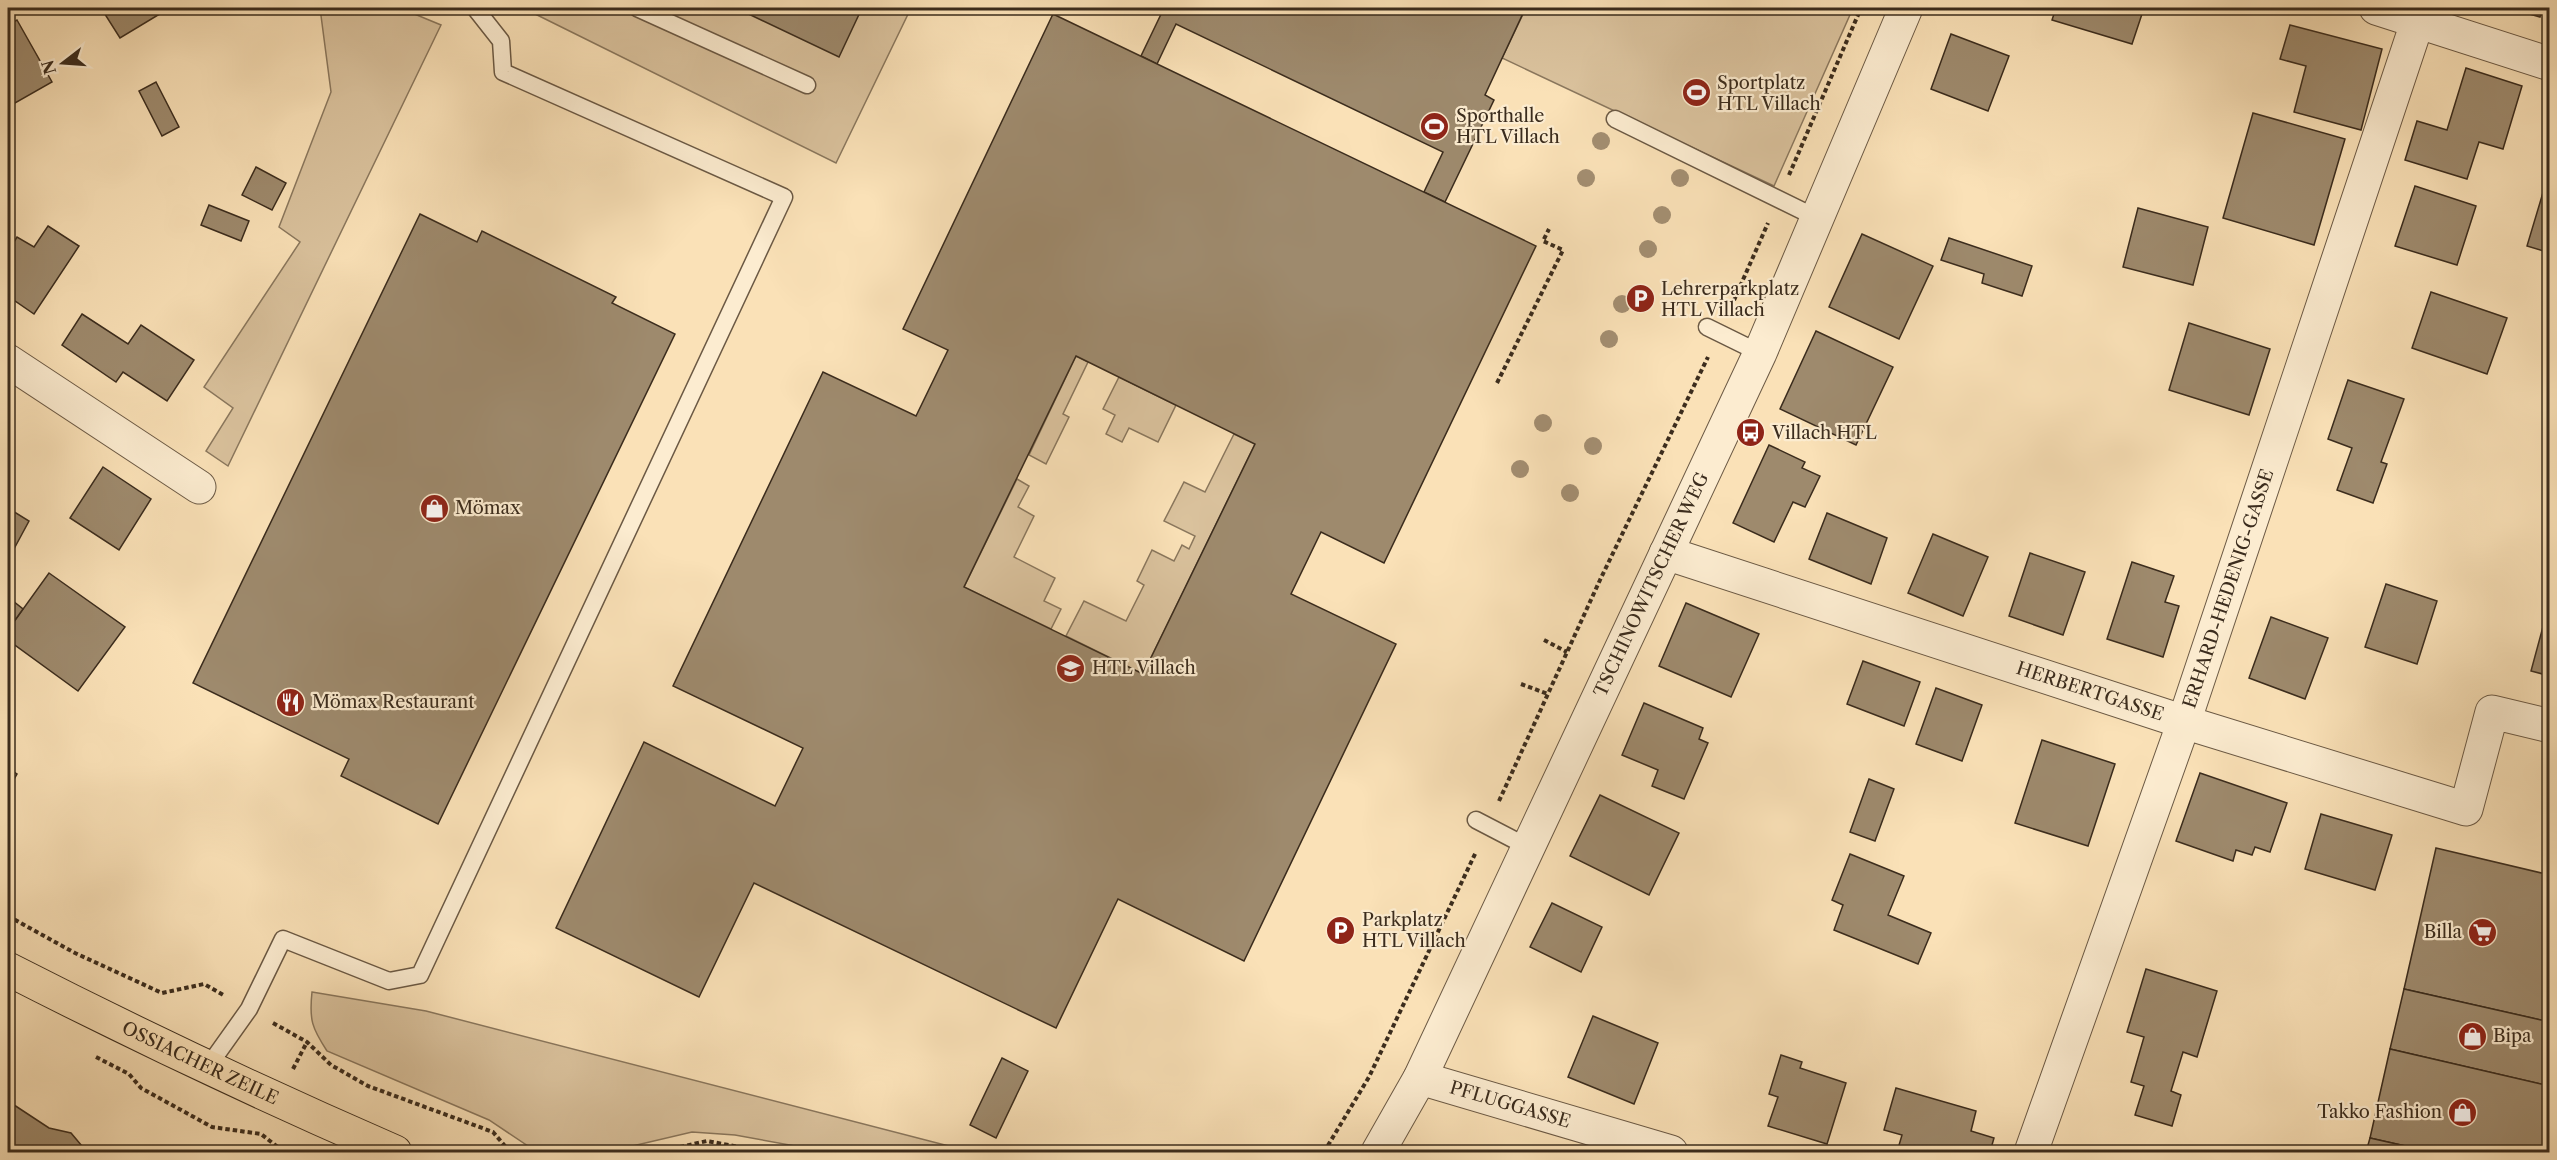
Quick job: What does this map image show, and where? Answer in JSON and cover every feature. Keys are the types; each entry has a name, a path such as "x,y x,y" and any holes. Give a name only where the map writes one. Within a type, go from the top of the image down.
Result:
{"main road":[{"name":"OSSIACHER ZEILE","path":"8,969 207,1068 395,1152"}],"street":[{"name":"TSCHINOWITSCHER WEG","path":"1378,1152 1420,1078 1526,846 1760,353 1906,8"},
{"path":"2376,8 2420,14 2550,64"},
{"name":"ERHARD-HEDENIG-GASSE","path":"2031,1152 2184,722 2420,14"},
{"path":"8,361 199,487"},
{"name":"HERBERTGASSE","path":"1666,553 2184,722 2466,809 2492,712 2550,726"},
{"name":"PFLUGGASSE","path":"1420,1078 1671,1152"}],"lane":[{"path":"207,1068 249,1009 283,939 388,981 420,975 784,197 503,72 501,41 475,8"},
{"path":"637,8 807,85"},
{"path":"1615,119 1817,218"},
{"path":"1714,330 1760,353"},
{"path":"1482,823 1526,846"}],"path":[{"path":"1324,1152 1369,1077 1482,823 1568,652 1714,330 1778,200 1861,8"},
{"path":"1497,383 1563,250 1543,241 1549,228"},
{"path":"1544,640 1568,652"},
{"path":"1521,684 1548,694"},
{"path":"8,916 75,953 162,993 204,984"},
{"path":"307,1042 331,1065 368,1086 493,1132 510,1152"},
{"path":"141,1088 212,1127 261,1134 284,1152"},
{"path":"658,1152 707,1141 765,1152"}],"shaded area":[{"path":"320,8 400,8 441,25 228,466 206,451 233,408 204,387 300,242 279,227 331,92"},
{"path":"523,8 911,8 836,163"},
{"name":"Sportplatz HTL Villach","path":"1521,8 1853,8 1774,186 1502,58 1525,10"},
{"path":"1076,356 1088,362 1063,414 1069,417 1046,464 1029,455"},
{"path":"1119,377 1176,405 1158,442 1129,428 1122,442 1106,434 1115,415 1103,409"},
{"path":"1234,434 1255,444 1143,674 1066,636 1084,601 1126,621 1144,585 1137,581 1152,550 1174,561 1182,545 1189,549 1195,536 1164,521 1184,482 1205,492"},
{"path":"1017,479 1029,486 1018,507 1034,516 1014,557 1055,578 1044,601 1061,609 1051,629 964,587"},
{"path":"312,992 426,1011 972,1152 828,1152 735,1135 692,1132 607,1152 537,1152 489,1120 327,1051 313,1023"}],"building":[{"path":"101,8 166,8 168,9 120,38"},
{"path":"736,8 862,8 839,57"},
{"name":"Sporthalle HTL Villach","path":"1164,8 1525,9 1485,95 1494,100 1445,202 1424,192 1443,152 1176,24 1157,64 1141,56"},
{"path":"2056,8 2144,8 2132,44 2052,20"},
{"path":"2509,8 2543,8 2540,17"},
{"name":"HTL Villach","path":"1053,14 1536,246 1384,563 1321,532 1291,594 1396,644 1244,961 1118,899 1056,1028 754,883 699,997 556,928 644,742 775,806 803,748 673,686 823,372 916,416 948,350 903,329","holes":["1076,356 1255,444 1143,674 964,587"]},
{"path":"17,20 52,82 8,107 8,25"},
{"path":"2290,25 2382,49 2361,130 2294,112 2306,66 2280,59"},
{"path":"1951,34 2009,56 1988,111 1931,89"},
{"path":"2466,68 2522,86 2503,149 2479,142 2467,179 2405,160 2417,121 2447,130"},
{"path":"156,82 179,127 162,136 139,91"},
{"path":"2253,113 2345,139 2314,245 2223,218"},
{"path":"256,167 286,183 272,210 242,195"},
{"path":"2550,169 2550,253 2527,246"},
{"path":"2415,186 2476,206 2457,265 2395,246"},
{"path":"209,205 249,221 241,241 201,225"},
{"path":"2138,208 2208,227 2193,285 2123,267"},
{"name":"Mömax","path":"420,214 477,242 482,231 616,297 612,303 675,334 438,824 341,776 349,759 193,683"},
{"path":"48,226 79,246 34,314 8,296 8,252 17,237 34,247"},
{"path":"1862,234 1933,266 1899,339 1829,307"},
{"path":"1949,238 2032,266 2022,296 1982,283 1984,274 1941,260"},
{"path":"2431,292 2507,318 2487,374 2412,348"},
{"path":"82,314 128,344 141,325 194,360 167,401 123,372 116,382 62,345"},
{"path":"2189,323 2270,349 2249,415 2169,390"},
{"path":"1816,331 1893,367 1856,445 1780,409"},
{"path":"2348,380 2404,399 2381,462 2387,464 2373,503 2337,490 2352,448 2328,439"},
{"path":"1769,445 1805,462 1802,468 1820,476 1805,507 1793,502 1774,542 1733,523"},
{"path":"103,467 151,499 119,550 70,518"},
{"path":"8,508 29,521 8,560"},
{"path":"1827,513 1887,538 1871,584 1809,559"},
{"path":"1933,534 1988,557 1963,616 1908,593"},
{"path":"2030,553 2085,572 2063,635 2009,616"},
{"path":"2132,562 2174,576 2165,602 2179,606 2163,657 2107,639"},
{"path":"49,573 125,627 78,691 8,640 8,630"},
{"path":"2386,584 2437,601 2417,664 2365,647"},
{"path":"8,597 23,609 8,630"},
{"path":"2550,601 2550,676 2531,671"},
{"path":"1686,603 1759,634 1731,697 1659,666"},
{"path":"2271,617 2328,638 2305,699 2249,678"},
{"path":"1863,661 1920,682 1904,726 1847,704"},
{"path":"1936,688 1982,705 1962,761 1916,744"},
{"path":"1644,703 1703,728 1699,739 1708,743 1684,799 1652,786 1658,770 1622,755"},
{"path":"2042,740 2115,764 2088,846 2015,823"},
{"path":"8,768 17,774 8,790"},
{"path":"2200,773 2287,803 2270,852 2255,847 2252,855 2236,850 2233,861 2176,841"},
{"path":"1869,779 1894,789 1875,841 1850,832"},
{"path":"1600,795 1679,833 1649,895 1570,856"},
{"path":"2321,814 2392,835 2375,890 2305,869"},
{"name":"Billa","path":"2436,848 2550,875 2550,1022 2404,989"},
{"path":"1850,854 1904,876 1888,915 1931,933 1918,964 1834,930 1843,905 1832,900"},
{"path":"1552,903 1602,927 1581,972 1530,947"},
{"path":"2146,969 2217,991 2197,1057 2183,1052 2171,1091 2181,1095 2172,1126 2135,1115 2144,1086 2131,1082 2144,1037 2127,1032"},
{"name":"Bipa","path":"2404,989 2550,1022 2550,1086 2390,1049"},
{"path":"1593,1016 1658,1043 1634,1104 1568,1077"},
{"name":"Takko Fashion","path":"2390,1049 2550,1086 2550,1152 2432,1152 2370,1138"},
{"path":"1781,1055 1802,1062 1800,1068 1846,1083 1827,1144 1768,1126 1778,1097 1769,1094"},
{"path":"1002,1058 1028,1071 996,1138 970,1125"},
{"path":"1896,1088 1976,1111 1971,1131 1994,1138 1990,1152 1897,1152 1902,1135 1884,1130"},
{"path":"8,1101 49,1128 71,1133 87,1152 8,1152"},
{"path":"2370,1138 2432,1152 2366,1152"}],"place":[{"name":"Sportplatz HTL Villach","path":"1696,93"},
{"name":"Sporthalle HTL Villach","path":"1435,126"},
{"name":"Lehrerparkplatz HTL Villach","path":"1640,299"},
{"name":"Villach HTL","path":"1751,433"},
{"name":"Mömax","path":"434,508"},
{"name":"HTL Villach","path":"1071,668"},
{"name":"Mömax Restaurant","path":"291,702"},
{"name":"Parkplatz HTL Villach","path":"1341,930"},
{"name":"Billa","path":"2483,932"},
{"name":"Bipa","path":"2472,1036"},
{"name":"Takko Fashion","path":"2463,1112"}]}
